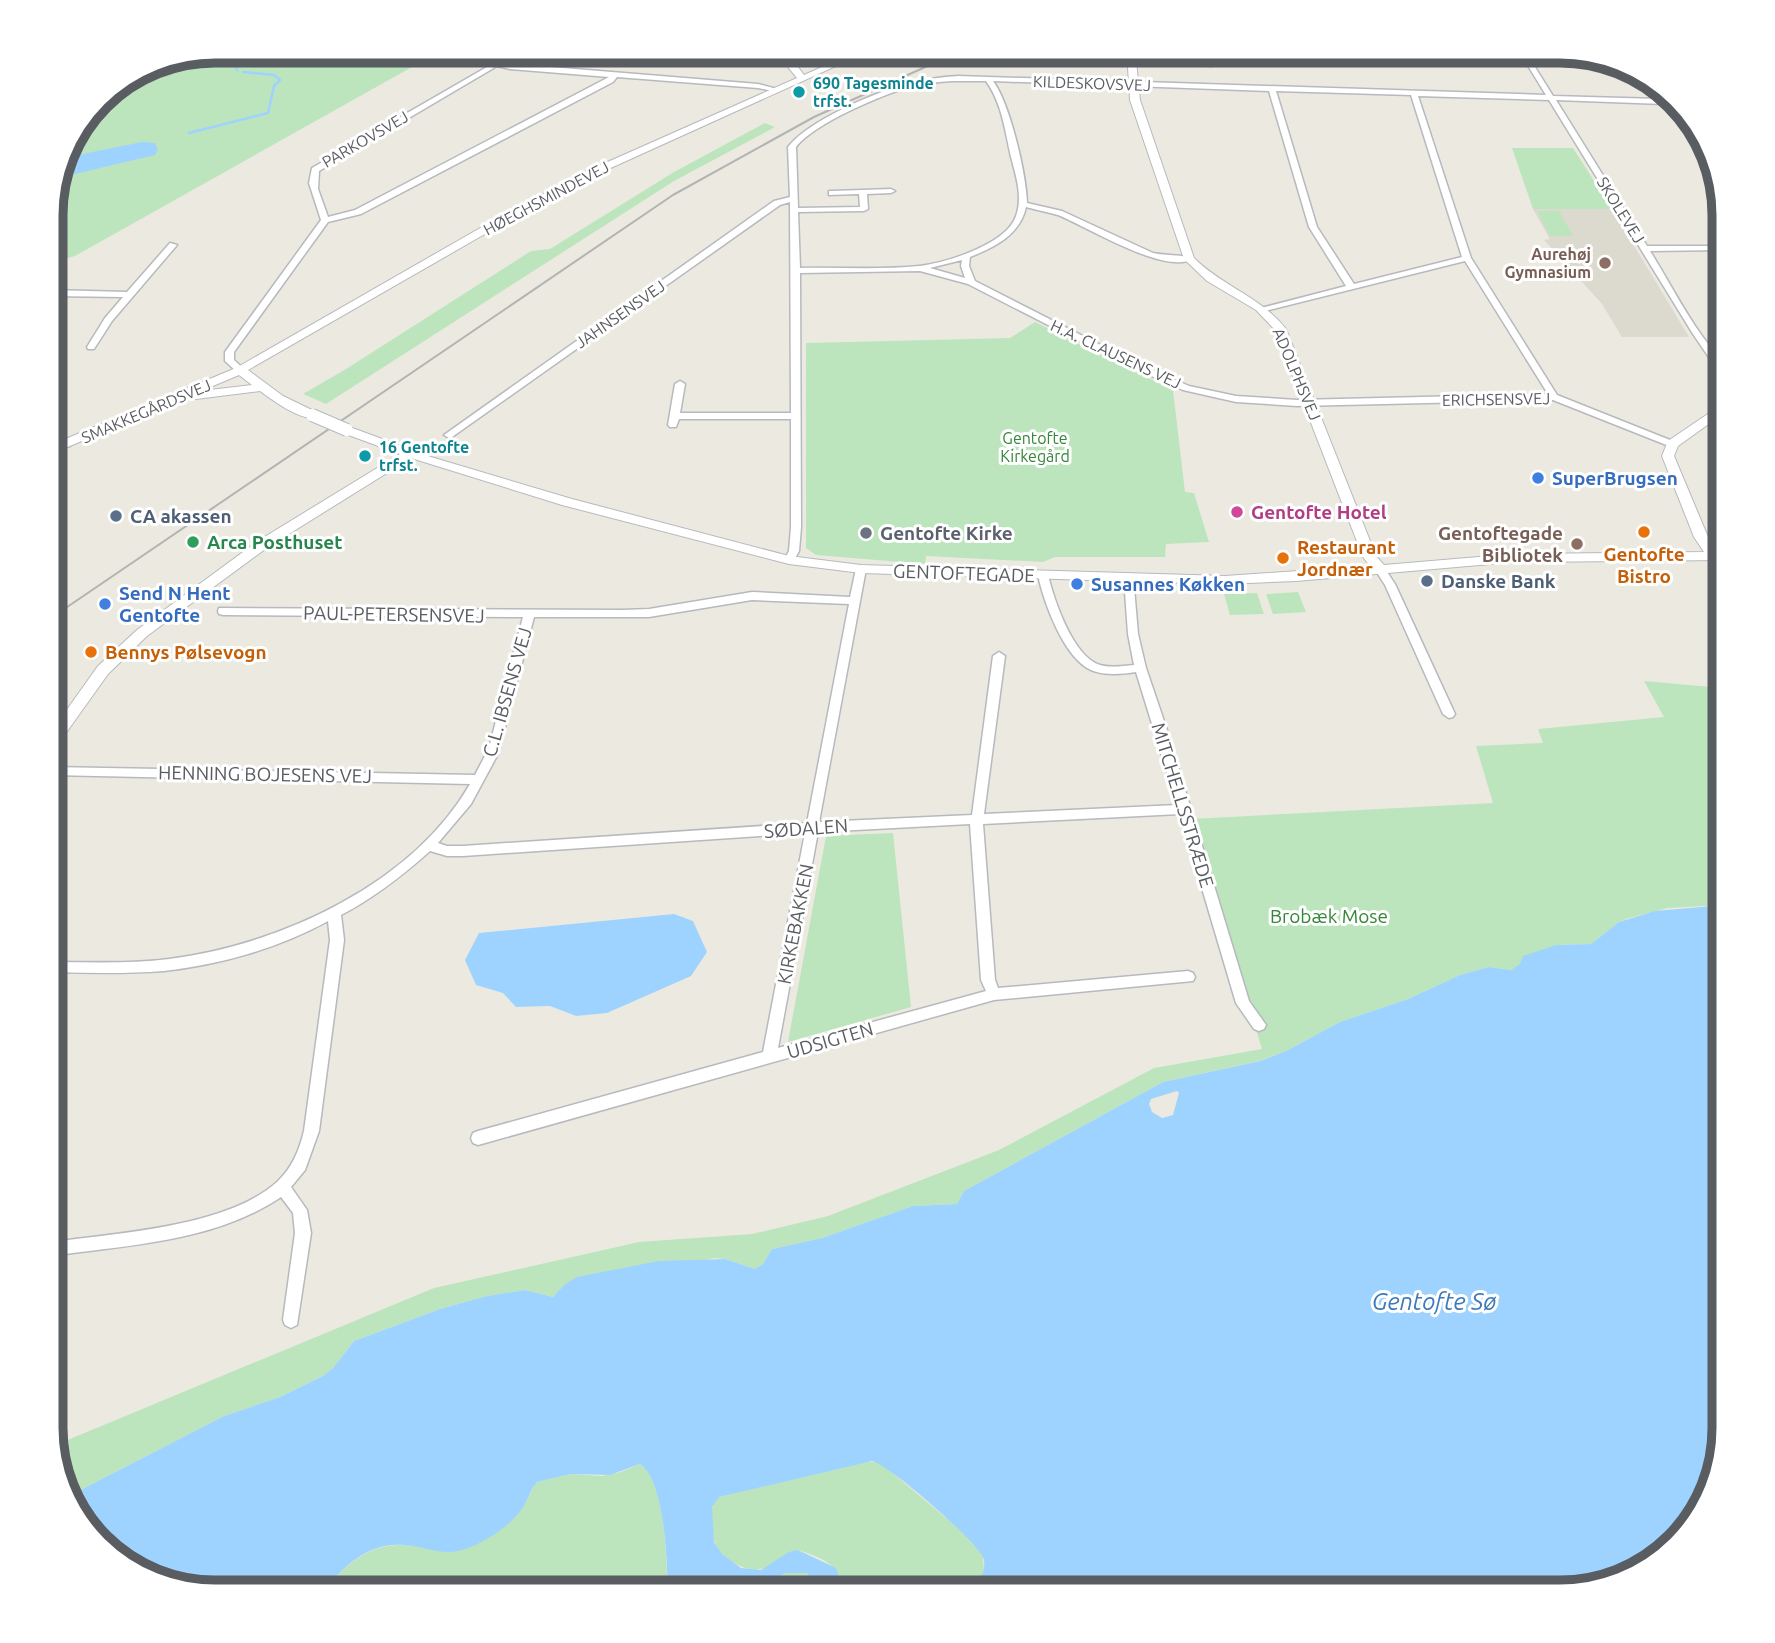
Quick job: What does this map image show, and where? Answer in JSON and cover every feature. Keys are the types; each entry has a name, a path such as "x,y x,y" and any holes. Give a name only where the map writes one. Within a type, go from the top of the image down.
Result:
{"street":[{"path":"793,63 802,78"},
{"name":"HØEGHSMINDEVEJ","path":"240,370 540,200 653,144 837,63"},
{"path":"1023,204 1059,213 1150,255 1166,259 1189,259 1141,120 1132,63"},
{"name":"SKOLEVEJ","path":"1529,63 1701,341 1712,353"},
{"path":"496,64 777,90"},
{"name":"PARKOVSVEJ","path":"325,220 312,181 319,166 496,64"},
{"path":"240,370 230,361 229,352 325,220 358,212 615,75"},
{"name":"KILDESKOVSVEJ","path":"789,560 794,551 796,527 796,271 792,147 801,136 829,120 906,86 939,79 1661,102"},
{"path":"920,268 967,258 998,240 1019,218 1023,204 1000,94 988,79"},
{"path":"1000,94 1023,80"},
{"path":"1272,89 1313,227 1351,287"},
{"path":"1414,93 1467,258 1554,397"},
{"path":"832,193 891,191"},
{"path":"793,211 864,209 863,192"},
{"name":"JAHNSENSVEJ","path":"449,435 777,203 793,199"},
{"path":"91,348 108,320 173,245"},
{"path":"1645,249 1712,248"},
{"path":"967,258 965,266 971,282"},
{"path":"1264,310 1467,258"},
{"name":"ADOLPHSVEJ","path":"1189,259 1204,275 1264,310 1280,329 1370,557 1379,568"},
{"name":"H.A. CLAUSENS VEJ","path":"796,271 920,268 971,282 1125,361 1186,388 1262,403 1310,403"},
{"path":"63,293 129,295"},
{"name":"GENTOFTEGADE","path":"240,370 279,399 347,430 411,453 567,502 789,560 861,569 1129,579 1250,580 1514,558 1712,556"},
{"name":"SMAKKEGÅRDSVEJ","path":"63,446 240,370"},
{"path":"680,384 674,421 796,416"},
{"path":"186,395 263,387"},
{"name":"ERICHSENSVEJ","path":"1310,403 1554,397 1672,444"},
{"path":"1712,416 1672,444 1668,456 1701,537 1712,549"},
{"path":"63,440 67,444"},
{"path":"63,726 103,670 142,634 263,544 411,453"},
{"path":"1379,568 1390,584 1449,714"},
{"name":"KIRKEBAKKEN","path":"769,1057 861,569"},
{"path":"1043,575 1055,614 1076,650 1088,663 1099,669 1139,668"},
{"name":"MITCHELLSSTRÆDE","path":"1129,579 1133,634 1139,668 1242,1003 1259,1025"},
{"name":"PAUL-PETERSENSVEJ","path":"223,611 529,615 649,612 774,595 854,601"},
{"name":"C.L. IBSENS VEJ","path":"63,967 127,968 170,965 218,956 276,938 334,914 400,870 430,846 463,807 491,758 529,615"},
{"path":"994,994 988,980 977,818 999,656"},
{"name":"HENNING BOJESENS VEJ","path":"63,771 454,777 479,780"},
{"name":"SØDALEN","path":"430,846 447,851 463,851 814,827 1184,809"},
{"path":"63,1247 203,1225 250,1210 282,1187 299,1166 312,1126 337,940 334,914"},
{"name":"UDSIGTEN","path":"478,1138 994,994 1188,977"},
{"path":"282,1187 300,1210 303,1233 290,1320"}],"shaded area":[{"name":"Aurehøj Gymnasium","path":"1533,209 1612,209 1689,337 1622,337 1602,304 1544,240 1550,239"}],"green space":[{"path":"205,63 410,63 412,67 75,256 63,260 63,205 71,166 94,122 115,101 139,83 166,71"},
{"path":"1163,63 1220,63 1212,68"},
{"path":"765,123 775,127 674,181 326,404 303,394 531,251 550,249 674,172"},
{"path":"1512,148 1573,148 1612,209 1533,209"},
{"path":"1537,211 1559,211 1573,236 1550,236"},
{"name":"Gentofte Kirkegård","path":"1035,322 1173,390 1185,492 1194,493 1209,542 1166,544 1165,557 1055,557 1043,562 926,556 925,564 816,555 806,548 806,343 1010,338"},
{"path":"1298,592 1306,612 1273,614 1266,594"},
{"path":"1257,593 1264,614 1230,615 1224,594"},
{"name":"Brobæk Mose","path":"1644,681 1711,687 1712,906 1668,908 1629,918 1619,922 1591,944 1556,945 1511,970 1489,967 1460,975 1408,999 1340,1022 1286,1051 1259,1061 1163,1082 964,1191 957,1204 913,1206 822,1238 772,1249 763,1264 755,1269 715,1258 564,1285 553,1297 525,1290 487,1296 440,1309 354,1341 333,1368 323,1376 280,1397 224,1416 77,1492 68,1468 64,1442 434,1288 639,1242 752,1234 828,1216 999,1150 1154,1068 1262,1049 1190,819 1493,803 1476,746 1543,743 1538,729 1664,717"},
{"path":"893,833 911,1007 788,1042 826,836"},
{"path":"865,1462 877,1462 959,1529 983,1555 984,1574 980,1580 841,1580 829,1564 799,1550 758,1570 745,1568 724,1556 714,1541 711,1516 712,1508 719,1497"},
{"path":"640,1464 649,1473 655,1487 663,1523 667,1580 334,1580 348,1565 379,1548 404,1545 454,1550 481,1541 512,1519 537,1482 571,1474 602,1476"},
{"path":"786,1573 806,1573 814,1580 771,1580"}],"water":[{"path":"142,142 155,143 158,150 155,155 68,176 76,155"},
{"name":"Gentofte Sø","path":"1712,906 1712,1428 1711,1448 1704,1477 1686,1513 1668,1536 1645,1554 1609,1572 1570,1580 978,1580 983,1572 984,1560 968,1539 914,1490 872,1461 719,1497 712,1507 714,1542 722,1554 741,1568 761,1570 789,1552 798,1550 836,1568 840,1580 814,1580 806,1573 786,1573 771,1580 667,1580 660,1504 648,1473 640,1464 610,1475 571,1474 537,1482 515,1517 501,1530 466,1549 451,1552 404,1545 379,1547 348,1565 334,1580 205,1580 166,1572 130,1554 107,1536 94,1521 77,1492 224,1416 280,1397 323,1376 333,1368 354,1341 440,1309 487,1296 525,1290 553,1297 564,1285 577,1277 659,1261 725,1259 755,1269 763,1264 772,1249 822,1238 913,1206 957,1204 964,1191 1163,1082 1260,1061 1286,1051 1340,1022 1408,999 1460,975 1489,967 1511,970 1520,964 1523,956 1556,945 1591,944 1619,922 1655,911","holes":["1177,1091 1179,1093 1173,1115 1162,1118 1152,1112 1149,1104 1151,1099"]},
{"path":"674,914 693,921 707,952 691,976 607,1013 576,1016 550,1006 516,1007 503,993 476,985 465,960 479,933"}],"waterway":[{"path":"237,70 236,67 245,63"},
{"path":"189,133 268,113 274,86 280,80 274,75 243,72"}],"tram line":[{"path":"63,610 673,195 814,117 934,63"}],"place":[{"name":"690 Tagesminde trfst.","path":"799,92"},
{"name":"Aurehøj Gymnasium","path":"1605,263"},
{"name":"16 Gentofte trfst.","path":"365,456"},
{"name":"SuperBrugsen","path":"1538,478"},
{"name":"Gentofte Hotel","path":"1237,512"},
{"name":"CA akassen","path":"116,516"},
{"name":"Gentofte Bistro","path":"1644,532"},
{"name":"Gentofte Kirke","path":"866,533"},
{"name":"Arca Posthuset","path":"193,542"},
{"name":"Gentoftegade Bibliotek","path":"1577,544"},
{"name":"Restaurant Jordnær","path":"1283,558"},
{"name":"Danske Bank","path":"1427,581"},
{"name":"Susannes Køkken","path":"1077,584"},
{"name":"Send N Hent Gentofte","path":"105,604"},
{"name":"Bennys Pølsevogn","path":"91,652"}]}
